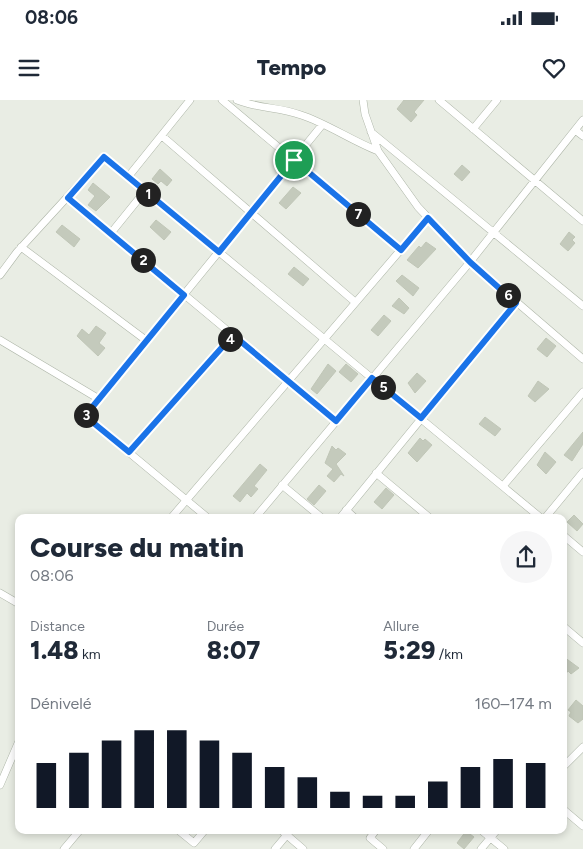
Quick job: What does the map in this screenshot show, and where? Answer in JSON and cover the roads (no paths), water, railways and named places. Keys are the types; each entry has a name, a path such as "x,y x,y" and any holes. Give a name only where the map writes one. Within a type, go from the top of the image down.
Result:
{"street":[{"path":"128,177 190,100"},
{"path":"222,100 401,250"},
{"path":"238,100 261,109 282,110 302,115 378,151"},
{"path":"363,100 365,114 378,151 428,218 470,262 583,359"},
{"path":"439,100 583,221"},
{"path":"473,129 496,100"},
{"path":"258,514 470,262 583,120"},
{"path":"203,514 85,416 322,125"},
{"path":"576,130 583,136"},
{"path":"371,132 494,231 583,306"},
{"path":"162,136 355,302"},
{"path":"0,275 21,247 104,157 536,514"},
{"path":"111,233 145,191"},
{"path":"68,198 336,421"},
{"path":"174,514 428,218"},
{"path":"21,247 147,341"},
{"path":"343,514 516,303"},
{"path":"129,452 233,335"},
{"path":"0,340 99,399"},
{"path":"503,486 583,392"},
{"path":"376,473 425,514"},
{"path":"548,514 582,475"},
{"path":"282,485 317,514"},
{"path":"346,510 350,514"},
{"path":"567,539 583,552"},
{"path":"0,593 15,602"},
{"path":"567,630 583,643"},
{"path":"567,763 583,748"},
{"path":"0,785 15,751"},
{"path":"567,813 583,826"},
{"path":"64,849 77,834"},
{"path":"183,834 194,843 202,834"},
{"path":"275,849 288,834"},
{"path":"290,834 303,849"},
{"path":"373,834 370,838 383,849"},
{"path":"414,849 426,834"},
{"path":"486,834 504,849"},
{"path":"481,849 494,834"}]}
